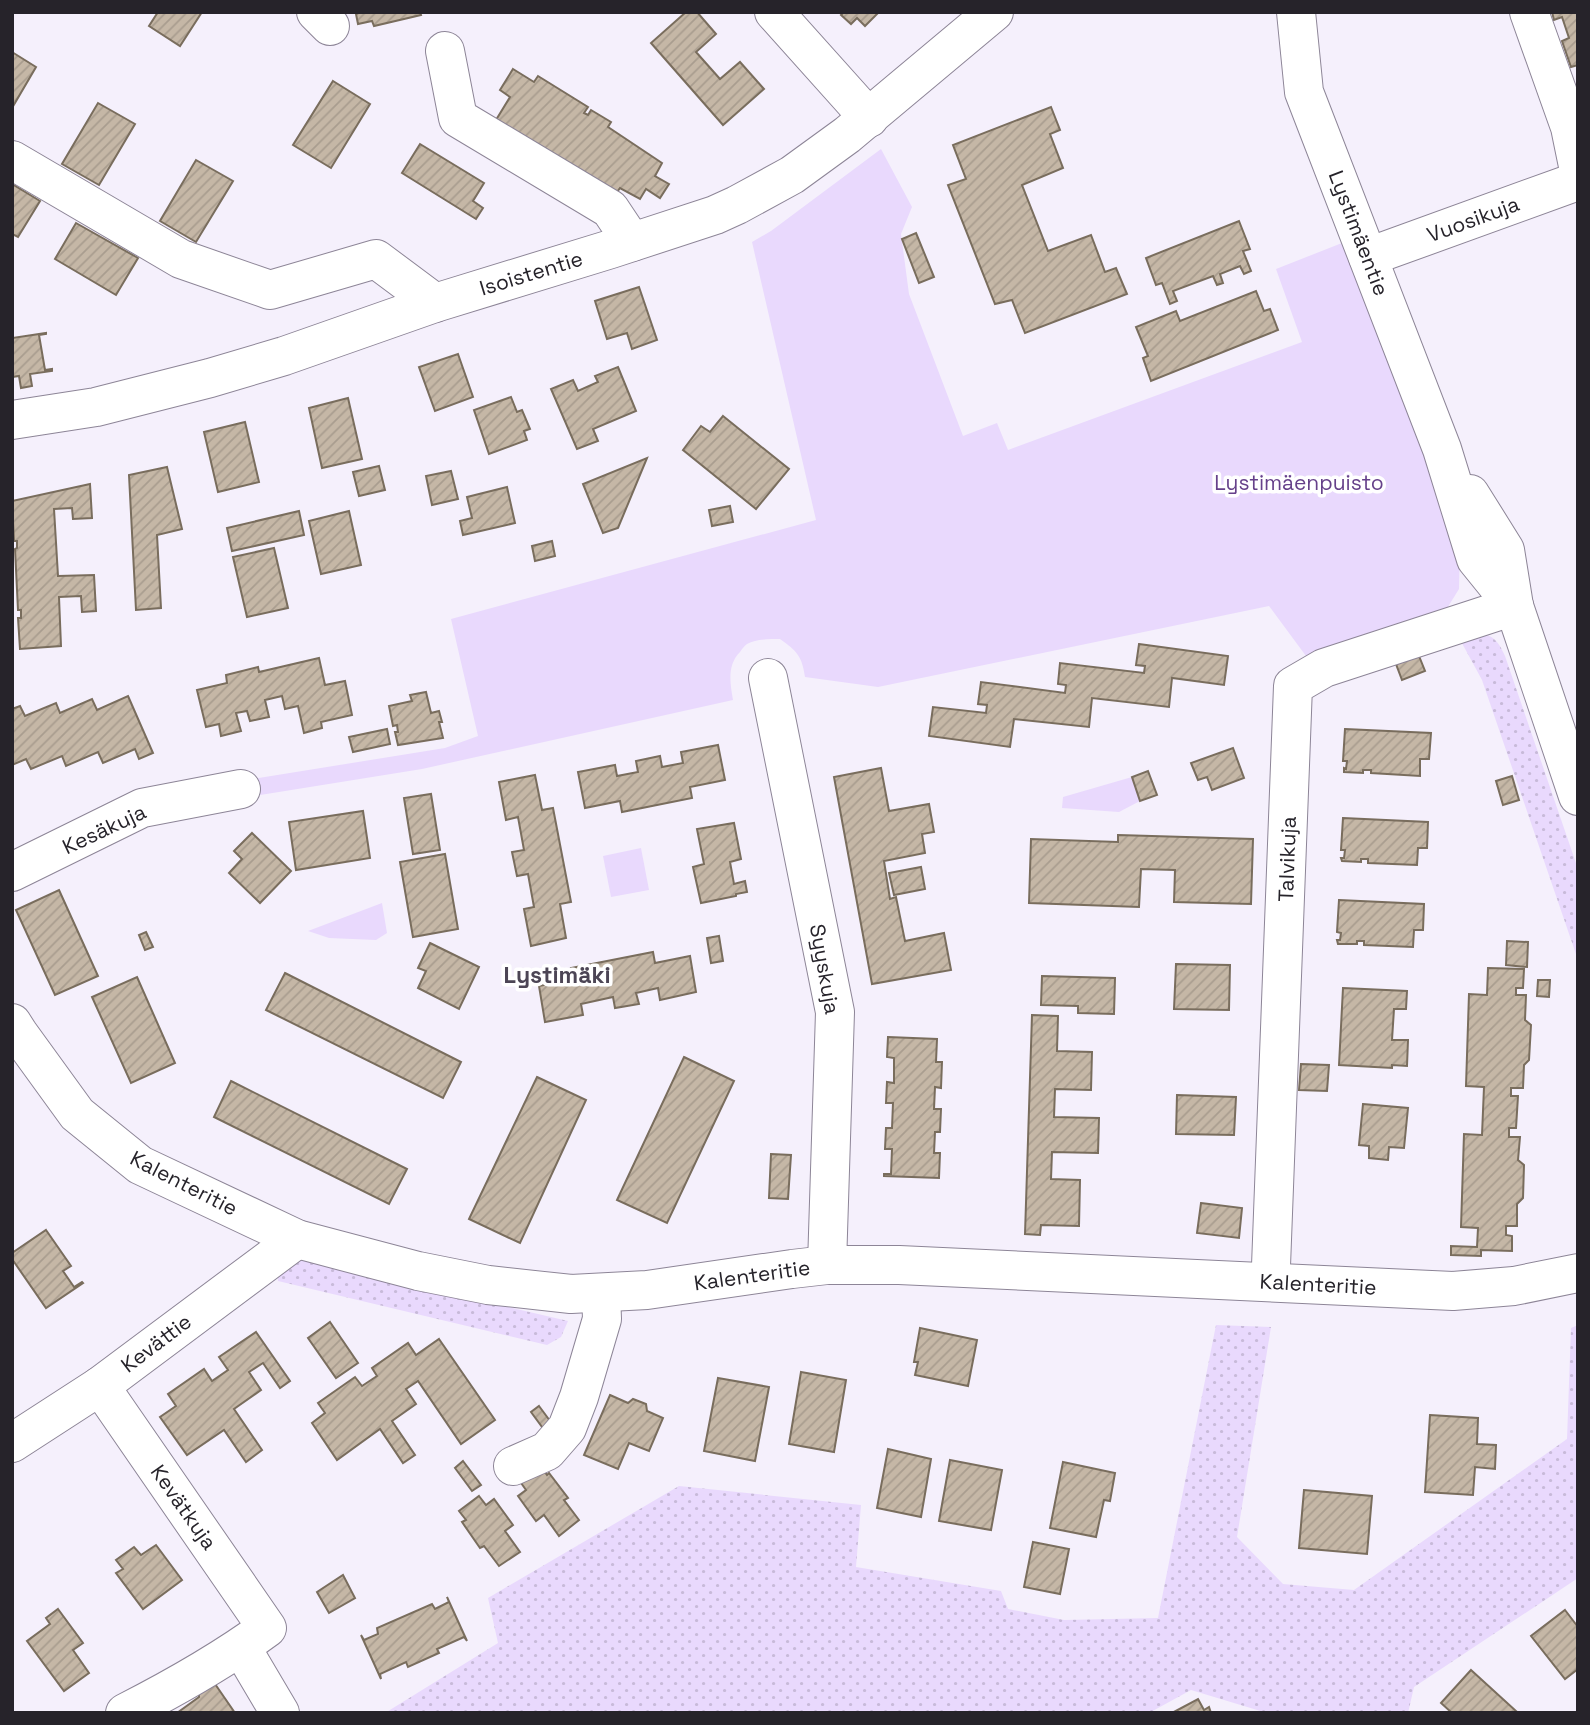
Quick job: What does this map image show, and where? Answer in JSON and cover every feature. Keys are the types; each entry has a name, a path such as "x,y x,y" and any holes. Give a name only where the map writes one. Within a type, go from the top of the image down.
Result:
{"street":[{"path":"774,12 869,118"},
{"name":"Isoistentie","path":"12,420 96,407 210,378 284,356 435,303 715,215 792,175 869,118 995,12"},
{"name":"Lystimäentie","path":"1296,12 1304,92 1442,449 1476,559 1514,606 1578,796"},
{"path":"1529,12 1570,127 1578,166"},
{"path":"445,51 458,118 610,209 632,242"},
{"path":"12,160 181,258 270,289 376,259 435,303"},
{"name":"Vuosikuja","path":"1368,257 1578,181"},
{"name":"Talvikuja","path":"1271,1266 1293,686 1324,668 1514,606"},
{"name":"Syyskuja","path":"768,678 835,1012 827,1265"},
{"name":"Kesäkuja","path":"12,872 142,808 241,789"},
{"name":"Kalenteritie","path":"14,1032 77,1115 139,1165 298,1239 418,1271 488,1285 571,1294 601,1293 647,1290 827,1265 899,1265 1453,1291 1514,1286 1578,1273"},
{"name":"Kevättie","path":"12,1443 100,1386 298,1239"},
{"path":"513,1466 547,1451 567,1427 579,1397 602,1319 601,1293"},
{"name":"Kevätkuja","path":"100,1386 254,1638 280,1713"},
{"path":"125,1713 166,1692 254,1638"}],"green space":[{"name":"Lystimäenpuisto","path":"881,149 912,207 901,234 909,294 963,436 997,423 1008,450 1302,342 1276,269 1342,243 1460,540 1459,589 1446,610 1306,656 1269,606 878,687 805,677 800,659 791,647 780,639 759,640 746,645 733,663 730,681 733,700 422,769 242,798 240,781 445,748 478,736 451,619 816,520 752,242 771,231"},
{"path":"1473,631 1493,638 1505,656 1578,869 1578,960 1482,680 1457,634"},
{"path":"1132,777 1140,801 1119,812 1062,808 1063,797"},
{"path":"641,848 649,890 611,897 603,856"},
{"path":"382,903 387,933 376,940 329,938 308,931"},
{"path":"277,1253 568,1321 561,1337 547,1345 278,1281"},
{"path":"1216,1325 1271,1327 1237,1537 1283,1584 1354,1590 1567,1439 1571,1328 1578,1325 1578,1578 1414,1687 1408,1713 1267,1713 1191,1690 1149,1713 385,1713 498,1643 488,1598 679,1486 861,1505 856,1567 1001,1591 1008,1609 1064,1620 1158,1618"}],"building":[{"path":"158,12 202,12 180,46 149,26"},
{"path":"420,12 421,15 374,26 372,21 358,24 356,14"},
{"path":"686,12 697,12 716,34 696,52 720,79 740,62 764,89 723,125 651,43"},
{"path":"844,12 879,12 865,26 857,18 851,24 841,15"},
{"path":"1552,12 1578,12 1578,65 1571,67 1562,41 1569,38 1562,17 1554,20"},
{"path":"12,52 36,67 12,108"},
{"path":"513,69 534,82 538,76 588,107 584,113 588,115 591,110 611,122 608,127 662,163 655,176 669,184 660,198 646,189 640,199 620,188 615,195 496,120 510,97 500,90"},
{"path":"333,81 370,104 331,168 293,145"},
{"path":"98,103 135,124 99,185 62,164"},
{"path":"1051,107 1060,130 1050,134 1063,168 1022,185 1048,251 1091,235 1105,272 1116,268 1127,294 1025,333 1012,300 995,304 948,185 966,179 953,145"},
{"path":"420,144 484,183 473,201 483,208 476,219 402,173"},
{"path":"196,160 233,181 196,242 160,221"},
{"path":"12,184 40,201 18,237 12,234"},
{"path":"1239,221 1250,249 1243,251 1251,271 1244,274 1240,266 1220,274 1223,283 1217,285 1213,276 1173,291 1177,301 1170,304 1162,283 1156,285 1146,258"},
{"path":"76,223 138,258 116,295 55,259"},
{"path":"916,233 934,277 919,283 902,239"},
{"path":"639,287 657,340 632,349 627,333 607,339 595,301"},
{"path":"1256,291 1264,311 1270,309 1278,330 1151,381 1143,358 1148,356 1136,327 1176,311 1180,321"},
{"path":"46,333 39,335 45,370 52,371 30,374 32,386 21,388 19,376 12,377 12,338"},
{"path":"458,354 473,397 435,411 419,367"},
{"path":"618,367 636,411 593,429 598,441 577,449 551,389 573,380 578,391 598,382 595,376"},
{"path":"511,397 517,412 522,410 530,429 524,431 527,440 489,454 474,410"},
{"path":"348,398 362,459 322,468 309,408"},
{"path":"723,416 789,469 756,509 683,450 701,426 710,432"},
{"path":"245,422 259,482 218,492 204,432"},
{"path":"647,458 618,528 603,533 583,484"},
{"path":"379,466 385,490 359,496 353,472"},
{"path":"167,467 182,529 157,535 161,608 136,610 129,475"},
{"path":"451,471 458,499 432,505 426,476"},
{"path":"90,484 92,518 73,519 72,508 54,509 58,576 94,575 96,611 82,612 81,596 59,597 61,646 20,649 18,618 21,618 21,610 18,610 15,549 17,541 14,541 12,501"},
{"path":"507,487 515,523 463,535 460,521 472,518 467,497"},
{"path":"730,506 733,522 712,526 709,510"},
{"path":"299,511 304,535 232,551 227,528"},
{"path":"349,511 361,565 321,574 309,521"},
{"path":"552,541 555,556 535,561 532,546"},
{"path":"274,548 288,608 247,617 233,557"},
{"path":"1139,644 1228,656 1224,685 1172,678 1169,707 1092,698 1089,727 1014,719 1010,747 929,736 933,707 986,713 987,705 978,704 981,682 1065,693 1066,685 1058,684 1060,663 1144,673 1145,666 1136,665"},
{"path":"1419,656 1425,671 1402,680 1396,664"},
{"path":"319,658 325,685 345,681 352,715 321,722 322,728 304,733 298,706 285,709 282,696 265,700 269,717 250,721 247,711 236,713 241,731 221,736 219,724 206,727 197,690 227,683 226,675 258,667 259,672"},
{"path":"426,692 431,713 439,711 443,738 398,745 395,732 398,732 397,725 393,726 389,706 412,701 410,695"},
{"path":"128,696 153,753 139,759 135,749 103,763 98,752 66,766 62,756 31,769 26,759 12,765 12,709 20,706 25,716 56,703 60,713 92,699 97,710"},
{"path":"387,729 390,744 353,752 349,737"},
{"path":"1345,729 1431,733 1429,759 1420,759 1420,776 1371,773 1371,770 1363,770 1363,773 1344,772 1347,761 1343,761"},
{"path":"718,745 725,780 690,787 692,798 622,812 620,801 585,808 578,772 615,765 617,776 638,772 636,761 660,756 662,767 683,763 681,752"},
{"path":"1233,748 1244,778 1212,790 1207,777 1198,780 1191,763"},
{"path":"881,768 889,811 929,804 934,832 922,834 925,853 884,861 890,899 896,897 905,941 944,933 951,970 872,984 834,777"},
{"path":"1148,771 1157,795 1140,801 1132,777"},
{"path":"535,775 542,810 553,808 571,902 560,904 566,938 531,946 524,909 534,907 528,874 517,876 512,852 524,850 518,817 506,820 499,782"},
{"path":"1512,776 1519,800 1503,805 1496,781"},
{"path":"431,794 440,850 413,854 404,798"},
{"path":"363,811 370,858 296,870 289,822"},
{"path":"1343,818 1428,822 1427,848 1418,848 1417,865 1368,863 1368,859 1361,859 1361,862 1342,861 1345,850 1341,850"},
{"path":"734,823 741,859 730,862 734,884 745,881 747,892 701,903 693,867 704,864 697,829"},
{"path":"252,833 291,871 260,903 229,873 242,859 234,851"},
{"path":"1118,835 1253,839 1251,904 1174,902 1175,870 1141,869 1139,907 1029,903 1031,839 1118,842"},
{"path":"445,854 458,929 413,937 400,862"},
{"path":"921,867 925,889 894,895 889,873"},
{"path":"59,890 98,976 55,995 16,910"},
{"path":"1339,900 1424,904 1423,930 1414,930 1413,947 1364,945 1364,941 1357,941 1357,944 1338,944 1341,933 1337,932"},
{"path":"146,932 153,947 145,950 139,935"},
{"path":"719,936 723,961 711,963 707,938"},
{"path":"1507,941 1528,942 1527,967 1506,965"},
{"path":"430,943 479,967 459,1009 418,988 426,971 418,968"},
{"path":"653,952 655,963 690,956 696,992 660,1000 658,988 636,993 639,1004 615,1008 613,997 581,1004 583,1015 545,1022 539,986 573,979 571,968"},
{"path":"1176,964 1230,965 1229,1010 1174,1009"},
{"path":"1488,968 1524,969 1523,988 1516,988 1516,995 1526,995 1525,1020 1531,1025 1529,1060 1524,1065 1523,1088 1511,1088 1511,1096 1518,1096 1516,1128 1509,1128 1509,1137 1520,1137 1518,1160 1524,1165 1523,1198 1517,1204 1517,1226 1506,1226 1506,1235 1512,1236 1512,1251 1481,1250 1481,1256 1451,1255 1451,1246 1477,1247 1478,1228 1461,1227 1464,1134 1482,1135 1484,1087 1466,1086 1469,994 1487,995"},
{"path":"285,973 461,1062 443,1098 266,1010"},
{"path":"1042,976 1115,978 1114,1014 1078,1013 1078,1006 1041,1005"},
{"path":"137,977 175,1063 131,1083 92,997"},
{"path":"1538,980 1550,980 1549,997 1537,996"},
{"path":"1343,988 1407,991 1406,1009 1394,1009 1392,1040 1408,1040 1407,1066 1392,1065 1392,1068 1339,1065"},
{"path":"1032,1015 1058,1016 1057,1051 1092,1052 1091,1090 1055,1089 1054,1117 1099,1118 1098,1153 1052,1152 1051,1179 1080,1180 1079,1226 1041,1225 1040,1235 1025,1234"},
{"path":"888,1037 937,1039 936,1062 942,1062 941,1088 935,1087 934,1109 941,1109 940,1132 935,1132 934,1153 940,1153 939,1178 884,1176 891,1174 892,1149 885,1149 886,1128 892,1128 893,1103 886,1103 887,1082 894,1083 894,1058 887,1057"},
{"path":"684,1057 734,1081 667,1223 617,1200"},
{"path":"1301,1064 1329,1065 1327,1091 1299,1090"},
{"path":"537,1077 586,1100 520,1243 469,1219"},
{"path":"231,1081 407,1169 389,1204 214,1117"},
{"path":"1177,1095 1236,1097 1234,1135 1176,1134"},
{"path":"1363,1104 1408,1108 1404,1148 1389,1147 1388,1160 1369,1158 1369,1146 1359,1145"},
{"path":"771,1154 791,1155 788,1199 769,1198"},
{"path":"1201,1203 1242,1208 1239,1238 1197,1233"},
{"path":"46,1230 71,1266 63,1271 74,1287 83,1283 46,1308 12,1259 12,1253"},
{"path":"330,1322 358,1363 336,1378 308,1338"},
{"path":"920,1328 977,1340 968,1386 915,1375 918,1362 914,1362"},
{"path":"256,1332 290,1381 280,1388 263,1363 249,1372 261,1390 234,1409 262,1450 246,1462 224,1430 187,1455 160,1417 176,1406 168,1394 204,1369 212,1381 228,1370 219,1357"},
{"path":"439,1339 495,1420 461,1444 418,1381 406,1389 416,1404 392,1421 415,1455 403,1463 380,1429 337,1460 312,1423 325,1413 318,1403 355,1377 362,1386 377,1376 372,1368 408,1343 416,1355"},
{"path":"801,1372 846,1380 834,1452 789,1444"},
{"path":"718,1378 769,1387 755,1461 704,1451"},
{"path":"610,1395 628,1403 633,1399 646,1404 647,1411 663,1418 649,1451 629,1443 618,1469 584,1455"},
{"path":"539,1406 556,1429 548,1435 531,1412"},
{"path":"1430,1415 1478,1418 1477,1444 1496,1445 1495,1469 1475,1467 1473,1495 1425,1492"},
{"path":"888,1449 931,1459 921,1517 877,1508"},
{"path":"950,1460 1002,1470 991,1530 939,1521"},
{"path":"463,1461 481,1485 472,1491 455,1468"},
{"path":"1063,1462 1115,1473 1110,1501 1104,1500 1096,1537 1050,1528"},
{"path":"540,1465 568,1498 564,1500 579,1520 559,1536 544,1515 536,1521 518,1496 526,1490 519,1480"},
{"path":"1304,1490 1372,1496 1367,1554 1299,1548"},
{"path":"479,1496 486,1505 494,1499 513,1525 505,1531 520,1552 499,1566 484,1546 480,1548 462,1522 466,1520 459,1511"},
{"path":"1033,1542 1069,1549 1060,1594 1024,1587"},
{"path":"156,1545 182,1580 143,1609 116,1573 123,1569 116,1560 134,1547 141,1555"},
{"path":"343,1575 355,1598 329,1613 317,1592"},
{"path":"447,1597 467,1641 464,1637 437,1649 439,1653 408,1667 406,1662 380,1674 381,1679 361,1635 364,1640 378,1634 377,1628 432,1604 435,1609 449,1602"},
{"path":"58,1609 83,1643 73,1650 89,1673 64,1691 27,1641 50,1624 46,1618"},
{"path":"1565,1610 1578,1627 1578,1669 1565,1679 1531,1636"},
{"path":"1471,1670 1516,1711 1452,1713 1441,1703"},
{"path":"213,1681 235,1713 177,1713 199,1697 199,1692"},
{"path":"1198,1699 1204,1710 1209,1707 1211,1713 1172,1713"}],"district":[{"name":"Lystimäki","path":"557,975"}]}
